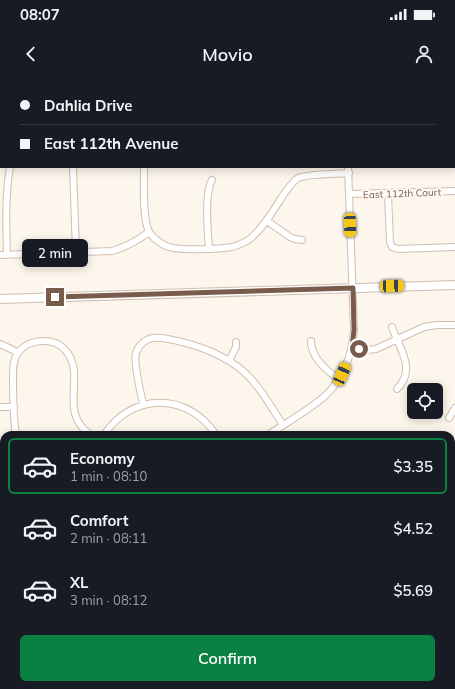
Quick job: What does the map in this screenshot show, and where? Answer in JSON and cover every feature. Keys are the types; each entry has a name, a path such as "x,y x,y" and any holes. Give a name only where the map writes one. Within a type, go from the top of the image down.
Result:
{"street":[{"path":"10,168 6,200 3,254 102,252 116,250 130,244 149,232"},
{"path":"73,168 76,252"},
{"path":"144,168 144,207 146,224 149,232 168,247 176,249 232,247 241,244 252,238 267,221 289,188 298,178 303,176 349,170 354,330 350,357 339,379 325,396 274,431"},
{"path":"209,248 208,196 209,187 212,180"},
{"name":"East 112th Court","path":"349,194 455,191"},
{"path":"388,194 390,242 392,247 455,247"},
{"path":"267,221 290,237 302,240"},
{"path":"0,298 455,285"},
{"path":"352,348 366,350 376,349 424,327 455,324"},
{"path":"392,327 396,340 403,353 406,367 404,378 396,389"},
{"path":"143,404 135,358 138,348 144,342 155,338 160,338 197,346 214,352 229,361 244,372 259,389 283,425"},
{"path":"15,431 13,365 18,353 34,342 42,341 57,344 67,352 72,360 74,369 74,408 76,417 85,431"},
{"path":"311,341 311,347 323,366 339,379"},
{"path":"229,361 236,347 236,342"},
{"path":"0,344 18,353"},
{"path":"107,431 122,415 131,409 143,404 156,403 172,404 185,408 203,419 213,431"},
{"path":"0,407 14,407"},
{"path":"449,418 455,408"}],"route":[{"path":"55,297 353,288 354,339 352,348 359,349"}]}
